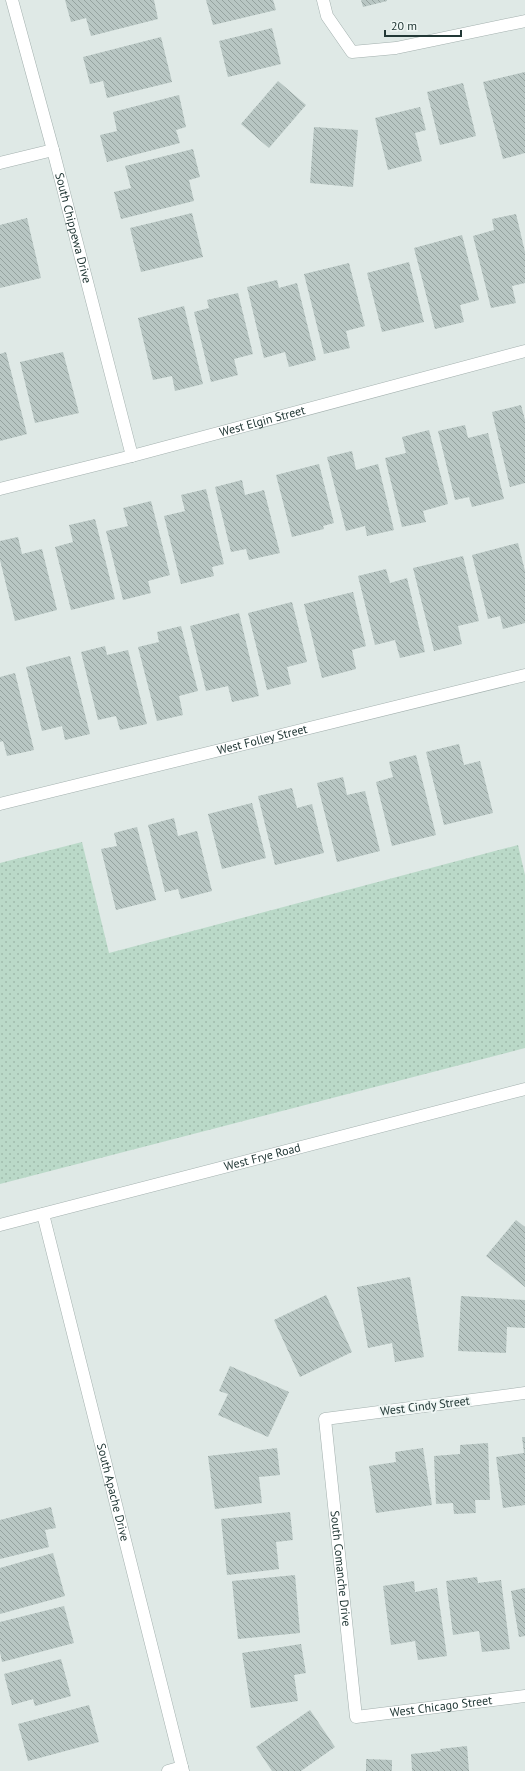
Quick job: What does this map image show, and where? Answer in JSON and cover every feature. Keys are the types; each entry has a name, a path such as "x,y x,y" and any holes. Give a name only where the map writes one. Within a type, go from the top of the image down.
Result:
{"street":[{"name":"South Chippewa Drive","path":"12,0 53,150 132,456"},
{"path":"323,0 327,16 352,52 396,48 525,21"},
{"path":"0,163 53,150"},
{"name":"West Elgin Street","path":"0,489 132,456 525,352"},
{"name":"West Folley Street","path":"0,804 525,675"},
{"name":"West Frye Road","path":"0,1225 525,1089"},
{"name":"South Apache Drive","path":"43,1214 183,1769"},
{"name":"West Cindy Street","path":"326,1419 525,1393"},
{"name":"South Comanche Drive","path":"326,1419 356,1718"},
{"name":"West Chicago Street","path":"356,1718 525,1696"},
{"path":"168,1771 183,1769"}],"green space":[{"path":"82,842 109,953 518,845 525,875 525,1048 0,1184 0,863"}],"building":[{"path":"65,0 154,0 158,19 91,36 86,18 71,22"},
{"path":"206,0 273,0 276,10 213,25"},
{"path":"361,0 387,0 387,1 363,7"},
{"path":"272,28 281,64 228,77 219,41"},
{"path":"161,37 172,82 107,98 103,81 90,84 83,57"},
{"path":"525,72 525,153 503,159 483,82"},
{"path":"278,81 306,105 269,148 241,124"},
{"path":"463,83 476,136 440,145 427,92"},
{"path":"179,95 186,127 176,130 180,143 107,162 100,135 117,131 113,112"},
{"path":"420,107 426,130 415,133 422,161 388,170 375,118"},
{"path":"314,127 358,130 353,187 310,183"},
{"path":"193,149 200,177 189,180 194,201 121,219 114,192 131,188 125,166"},
{"path":"192,213 203,257 141,272 130,228"},
{"path":"516,214 525,252 525,283 512,286 516,303 491,308 473,236 494,230 492,219"},
{"path":"27,218 41,278 0,288 0,225"},
{"path":"462,235 479,300 460,305 464,322 435,329 414,248"},
{"path":"409,262 424,322 382,332 367,273"},
{"path":"349,263 365,326 346,331 350,348 324,354 304,274"},
{"path":"277,280 279,288 297,283 316,360 289,367 285,352 264,358 247,287"},
{"path":"238,293 253,354 234,359 238,375 211,382 194,312 209,308 207,300"},
{"path":"184,306 203,384 175,391 172,376 153,380 138,318"},
{"path":"6,352 27,434 0,441 0,354"},
{"path":"63,352 79,413 35,423 20,362"},
{"path":"521,405 525,420 525,483 510,487 492,412"},
{"path":"465,425 468,438 488,433 504,499 472,507 469,497 455,500 438,431"},
{"path":"429,430 448,504 423,511 426,522 402,527 385,458 406,453 402,437"},
{"path":"352,451 356,470 378,464 394,530 367,536 365,526 346,531 327,457"},
{"path":"319,464 334,523 323,526 324,529 292,537 276,475"},
{"path":"242,480 245,495 264,490 280,553 249,560 246,549 231,552 215,487"},
{"path":"206,489 224,564 212,567 214,576 181,584 164,516 185,511 181,495"},
{"path":"151,501 170,575 148,581 151,593 123,600 106,531 128,526 123,508"},
{"path":"95,519 115,599 71,610 55,547 73,542 69,525"},
{"path":"18,537 22,554 42,549 57,610 15,621 0,560 0,541"},
{"path":"518,543 525,571 525,623 503,629 500,616 488,619 472,555"},
{"path":"463,556 479,621 458,626 462,644 434,651 413,568"},
{"path":"386,569 390,583 407,578 425,652 400,658 395,640 375,645 358,576"},
{"path":"353,592 366,646 352,650 356,669 322,678 304,604"},
{"path":"292,602 307,662 287,667 291,684 267,690 248,613"},
{"path":"239,613 259,696 232,702 228,686 206,691 190,626"},
{"path":"181,626 198,691 179,696 183,715 157,721 138,647 159,642 157,632"},
{"path":"105,646 107,655 128,650 147,724 120,730 116,716 98,720 81,652"},
{"path":"70,656 90,734 65,740 62,726 42,731 26,667"},
{"path":"15,673 34,750 7,756 3,741 0,742 0,677"},
{"path":"459,744 464,765 480,761 493,813 444,825 426,752"},
{"path":"416,755 436,835 392,846 376,782 393,777 389,762"},
{"path":"343,777 347,795 365,791 380,851 337,862 317,783"},
{"path":"292,788 297,808 312,804 324,853 275,865 258,796"},
{"path":"252,803 266,858 222,869 208,814"},
{"path":"174,818 178,836 197,831 212,891 181,899 178,889 165,892 148,825"},
{"path":"137,827 156,900 116,910 101,849 117,846 114,833"},
{"path":"516,1220 525,1227 525,1287 486,1256"},
{"path":"410,1277 424,1357 395,1362 392,1343 368,1348 357,1287"},
{"path":"326,1295 352,1352 300,1377 274,1320"},
{"path":"461,1296 525,1300 525,1328 507,1327 506,1353 458,1351"},
{"path":"230,1366 289,1392 268,1437 218,1415 228,1394 219,1391"},
{"path":"522,1437 525,1437 525,1505 503,1508 496,1457 524,1453"},
{"path":"488,1443 490,1500 475,1500 476,1513 454,1514 453,1503 436,1504 434,1456 460,1454 460,1445"},
{"path":"277,1448 280,1475 259,1477 262,1503 215,1509 208,1456"},
{"path":"423,1448 432,1505 376,1513 369,1466 396,1462 395,1452"},
{"path":"51,1507 56,1528 45,1530 49,1547 0,1559 0,1520"},
{"path":"290,1512 293,1540 276,1542 279,1569 227,1575 221,1519"},
{"path":"53,1553 65,1596 0,1614 0,1568"},
{"path":"295,1575 300,1633 238,1639 232,1581"},
{"path":"477,1577 478,1583 501,1580 510,1649 482,1652 479,1631 453,1635 446,1581"},
{"path":"414,1581 415,1592 437,1588 447,1656 418,1660 415,1641 391,1645 383,1586"},
{"path":"525,1588 525,1636 519,1637 511,1591"},
{"path":"64,1606 74,1643 2,1662 0,1652 0,1622"},
{"path":"301,1644 306,1673 294,1675 298,1701 251,1708 242,1653"},
{"path":"61,1659 71,1696 35,1706 33,1699 12,1705 4,1674"},
{"path":"89,1705 99,1742 28,1761 18,1724"},
{"path":"310,1710 335,1747 301,1771 272,1771 256,1747"},
{"path":"467,1746 469,1771 412,1771 411,1754 441,1751 440,1749"},
{"path":"366,1759 392,1760 392,1771 366,1771"}]}
